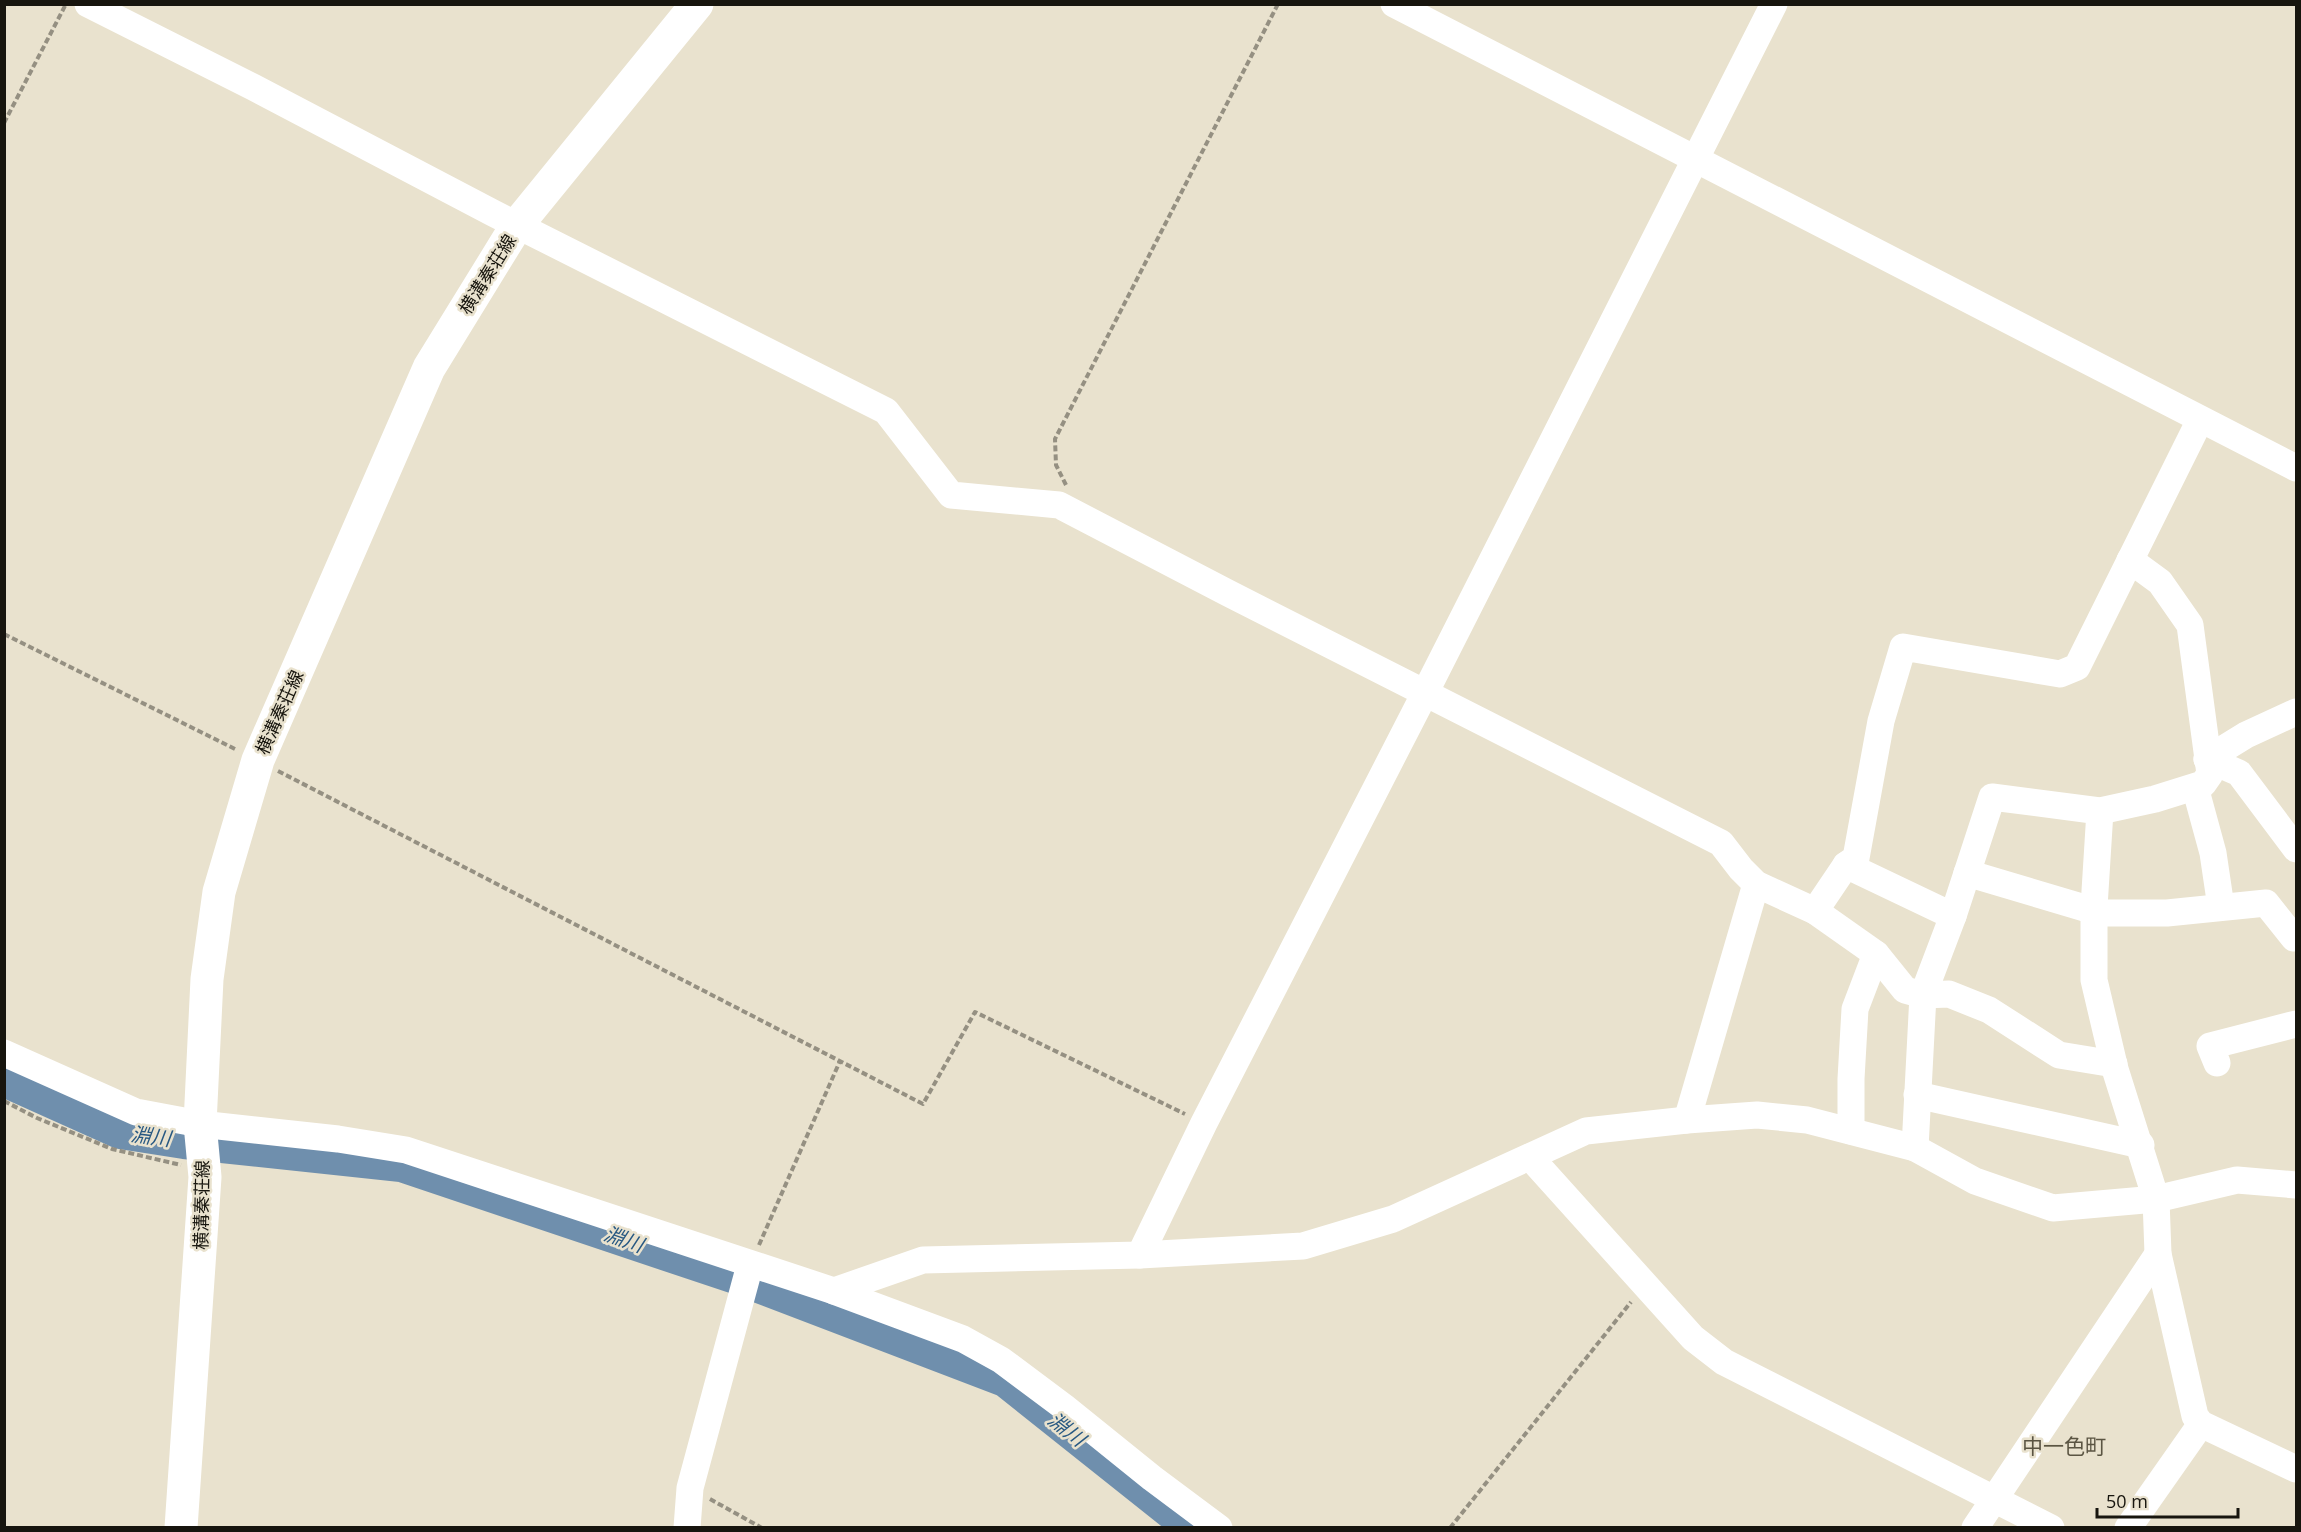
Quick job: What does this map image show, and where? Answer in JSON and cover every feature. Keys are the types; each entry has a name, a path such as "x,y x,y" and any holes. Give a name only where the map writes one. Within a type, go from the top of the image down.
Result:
{"main road":[{"name":"横溝秦荘線","path":"181,1527 205,1177 200,1124 207,979 219,892 258,760 429,368 517,225 697,4"}],"street":[{"path":"88,4 254,87 517,225 886,411 951,495 1059,505 1721,843 1756,884 1815,911 1876,954 1905,990 1923,995 1949,994 1989,1010 2059,1054 2114,1064"},
{"path":"1394,4 2296,468"},
{"path":"1140,1255 1204,1123 1774,4"},
{"path":"1815,911 1846,865 1856,858 1881,721 1903,647 2060,674 2077,667 2200,420"},
{"path":"1915,1148 1923,995 1953,916 1992,797 2100,811 2155,799 2195,787 2203,784 2210,774 2190,625 2160,582 2130,560"},
{"path":"2207,759 2246,735 2296,712"},
{"path":"2207,759 2239,773 2296,849"},
{"path":"2195,787 2213,853 2221,907"},
{"path":"2100,811 2094,913 2094,980 2114,1064 2156,1199 2158,1254 2195,1416 2201,1424 2296,1469"},
{"path":"1846,865 1953,916"},
{"path":"1967,873 2088,909 2094,913 2167,913 2266,903 2294,938 2296,937"},
{"path":"1687,1120 1756,884"},
{"path":"1851,1131 1851,1079 1856,1009 1876,954"},
{"path":"2217,1063 2210,1046 2296,1023"},
{"path":"4,1053 136,1112 200,1124 339,1138 406,1150 834,1291 963,1339 1001,1360 1152,1478 1219,1527"},
{"path":"1917,1095 2141,1145"},
{"path":"834,1291 923,1260 1140,1255 1303,1246 1393,1219 1586,1131 1687,1120 1757,1115 1807,1120 1915,1148 1975,1181 2053,1208 2156,1199 2236,1180 2296,1185"},
{"path":"1530,1156 1693,1338 1724,1362 2051,1527"},
{"path":"1975,1527 2158,1254"},
{"path":"687,1527 690,1488 750,1265"},
{"path":"2128,1527 2201,1424"}],"path":[{"path":"4,123 66,4"},
{"path":"1080,516 1056,465 1055,439 1278,4"},
{"path":"4,634 258,760 923,1104 975,1012 1204,1123"},
{"path":"750,1265 840,1061"},
{"path":"4,1101 37,1118 112,1149 181,1165 205,1177"},
{"path":"1450,1527 1644,1285"},
{"path":"690,1488 762,1527"}],"waterway":[{"name":"淵川","path":"4,1080 120,1132 184,1142 401,1165 735,1277 1005,1380 1191,1528"}],"district":[{"name":"中一色町","path":"2064,1446"}]}
